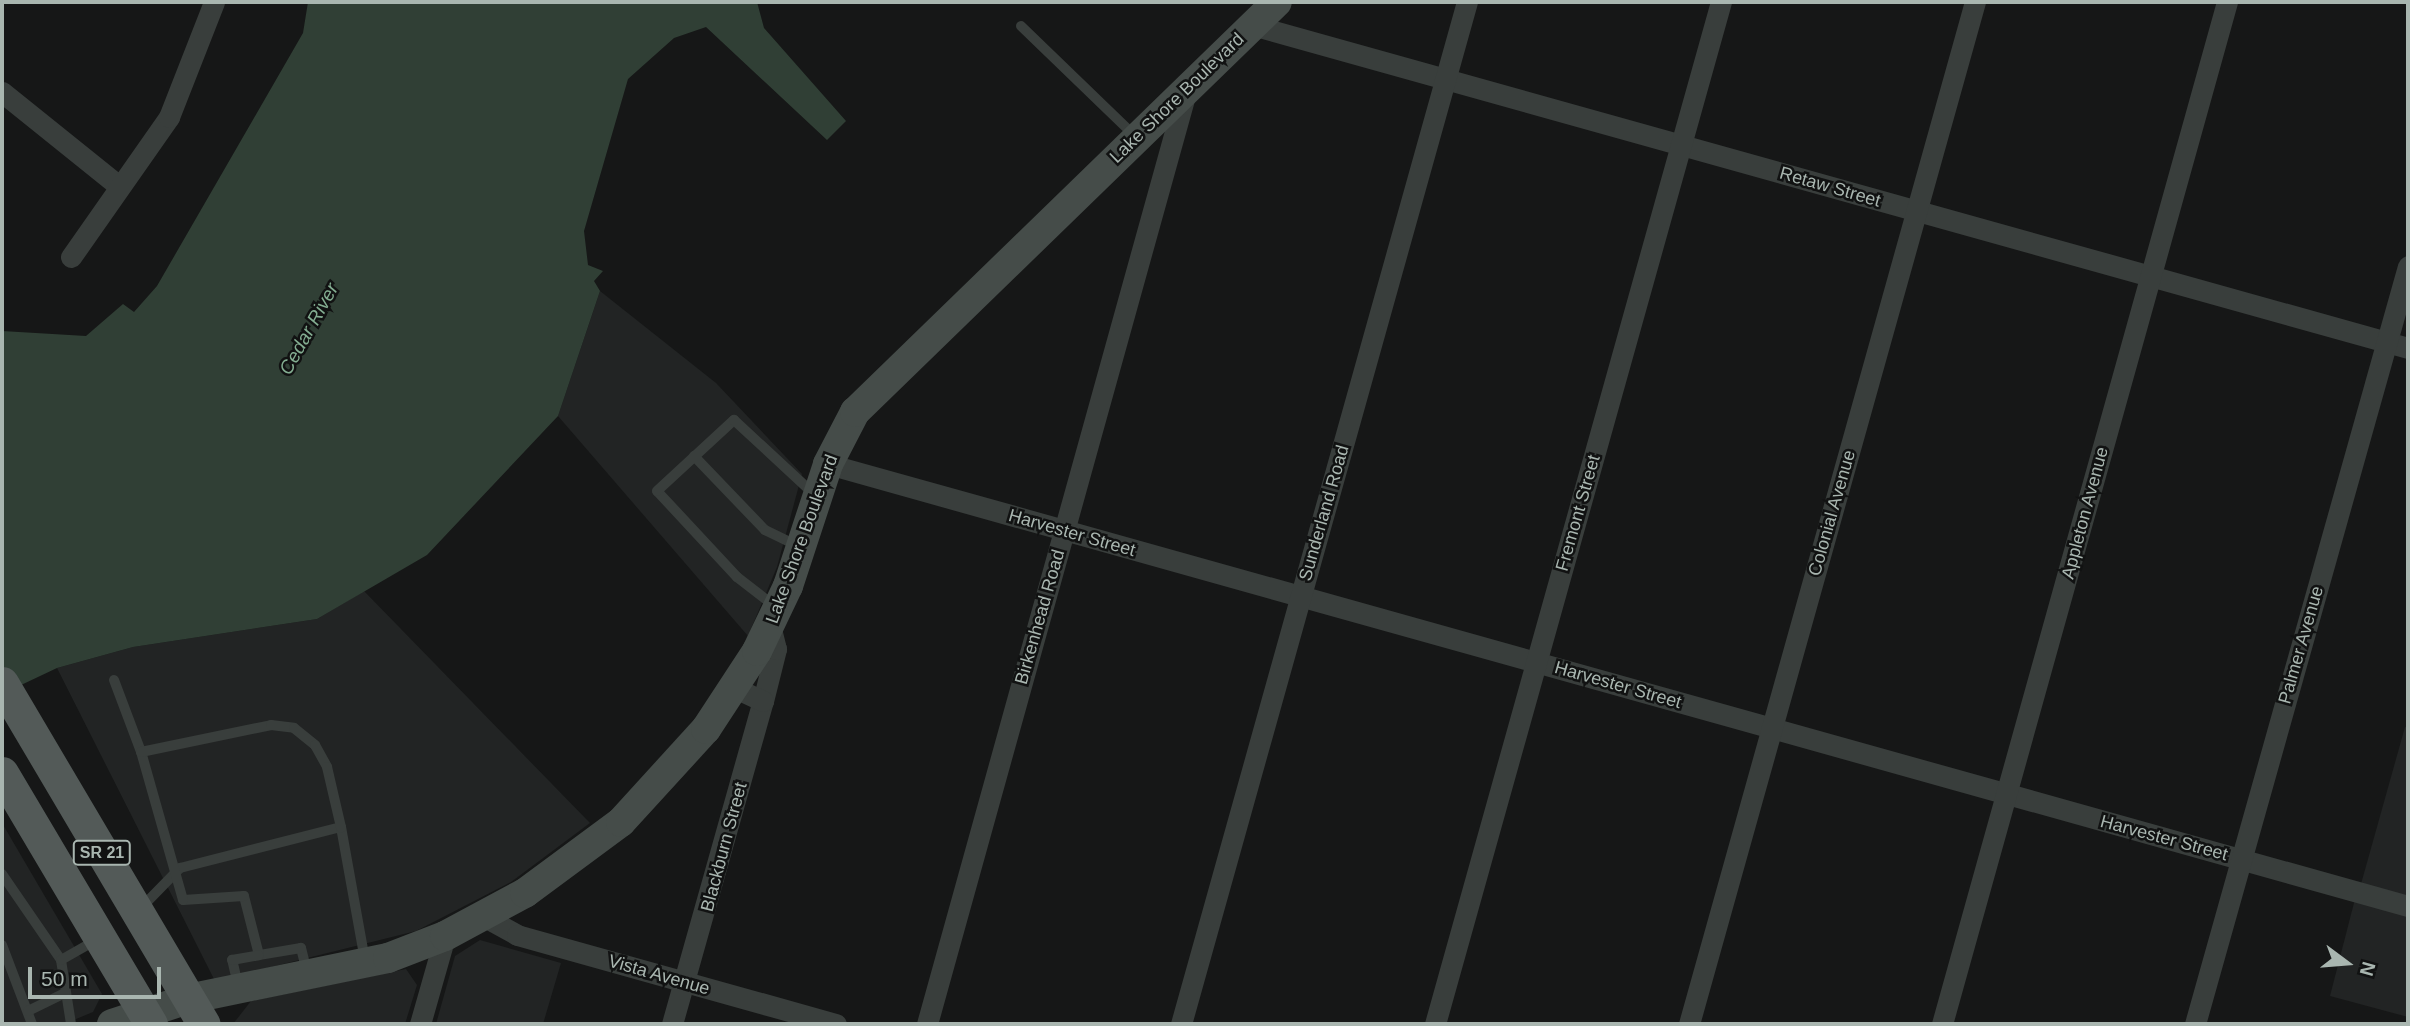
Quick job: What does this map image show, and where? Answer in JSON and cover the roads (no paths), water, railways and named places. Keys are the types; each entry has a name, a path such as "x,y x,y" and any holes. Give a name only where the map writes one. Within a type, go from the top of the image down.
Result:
{"main road":[{"name":"SR 21","path":"8,695 196,1012"},
{"name":"SR 21","path":"2,773 147,1018"}],"street":[{"name":"Lake Shore Boulevard","path":"112,1024 196,1012 239,991 365,964 445,936 485,916 621,822 679,762 733,687 774,617 828,464 874,390 1277,2"},
{"name":"Sunderland Road","path":"1181,1024 1467,2"},
{"name":"Fremont Street","path":"1435,1024 1721,2"},
{"name":"Colonial Avenue","path":"1689,1024 1975,2"},
{"name":"Appleton Avenue","path":"1942,1024 2227,2"},
{"path":"71,257 187,84 207,5"},
{"name":"Retaw Street","path":"1252,25 2408,348"},
{"name":"Birkenhead Road","path":"927,1024 1187,89"},
{"path":"2,92 119,186"},
{"name":"Palmer Avenue","path":"2195,1024 2408,266"},
{"name":"Harvester Street","path":"828,464 2408,906"},
{"name":"Blackburn Street","path":"672,1024 687,982 763,701 776,649 774,617"},
{"path":"733,687 763,701"},
{"name":"Vista Avenue","path":"485,916 517,935 836,1024"},
{"path":"420,1024 445,936"}],"lane":[{"path":"1021,26 1136,138"},
{"path":"774,617 657,491 734,420 817,497"},
{"path":"694,456 765,530 800,547"},
{"path":"114,680 141,752 174,871 186,902 244,896 259,956"},
{"path":"141,752 271,725 295,728 315,745 327,767 341,827 365,964"},
{"path":"137,911 174,871 341,827"},
{"path":"2,874 61,960 71,1024"},
{"path":"61,960 99,938"},
{"path":"2,945 33,1024"},
{"path":"239,991 232,960 301,948 308,978"},
{"path":"28,1011 65,993"}],"water":[{"name":"Cedar River","path":"308,2 757,2 764,28 846,121 827,140 706,27 674,38 628,79 584,231 588,265 603,271 594,281 600,291 558,416 427,555 317,619 133,647 57,668 2,694 2,331 86,336 123,304 134,312 157,286 303,33"}]}
